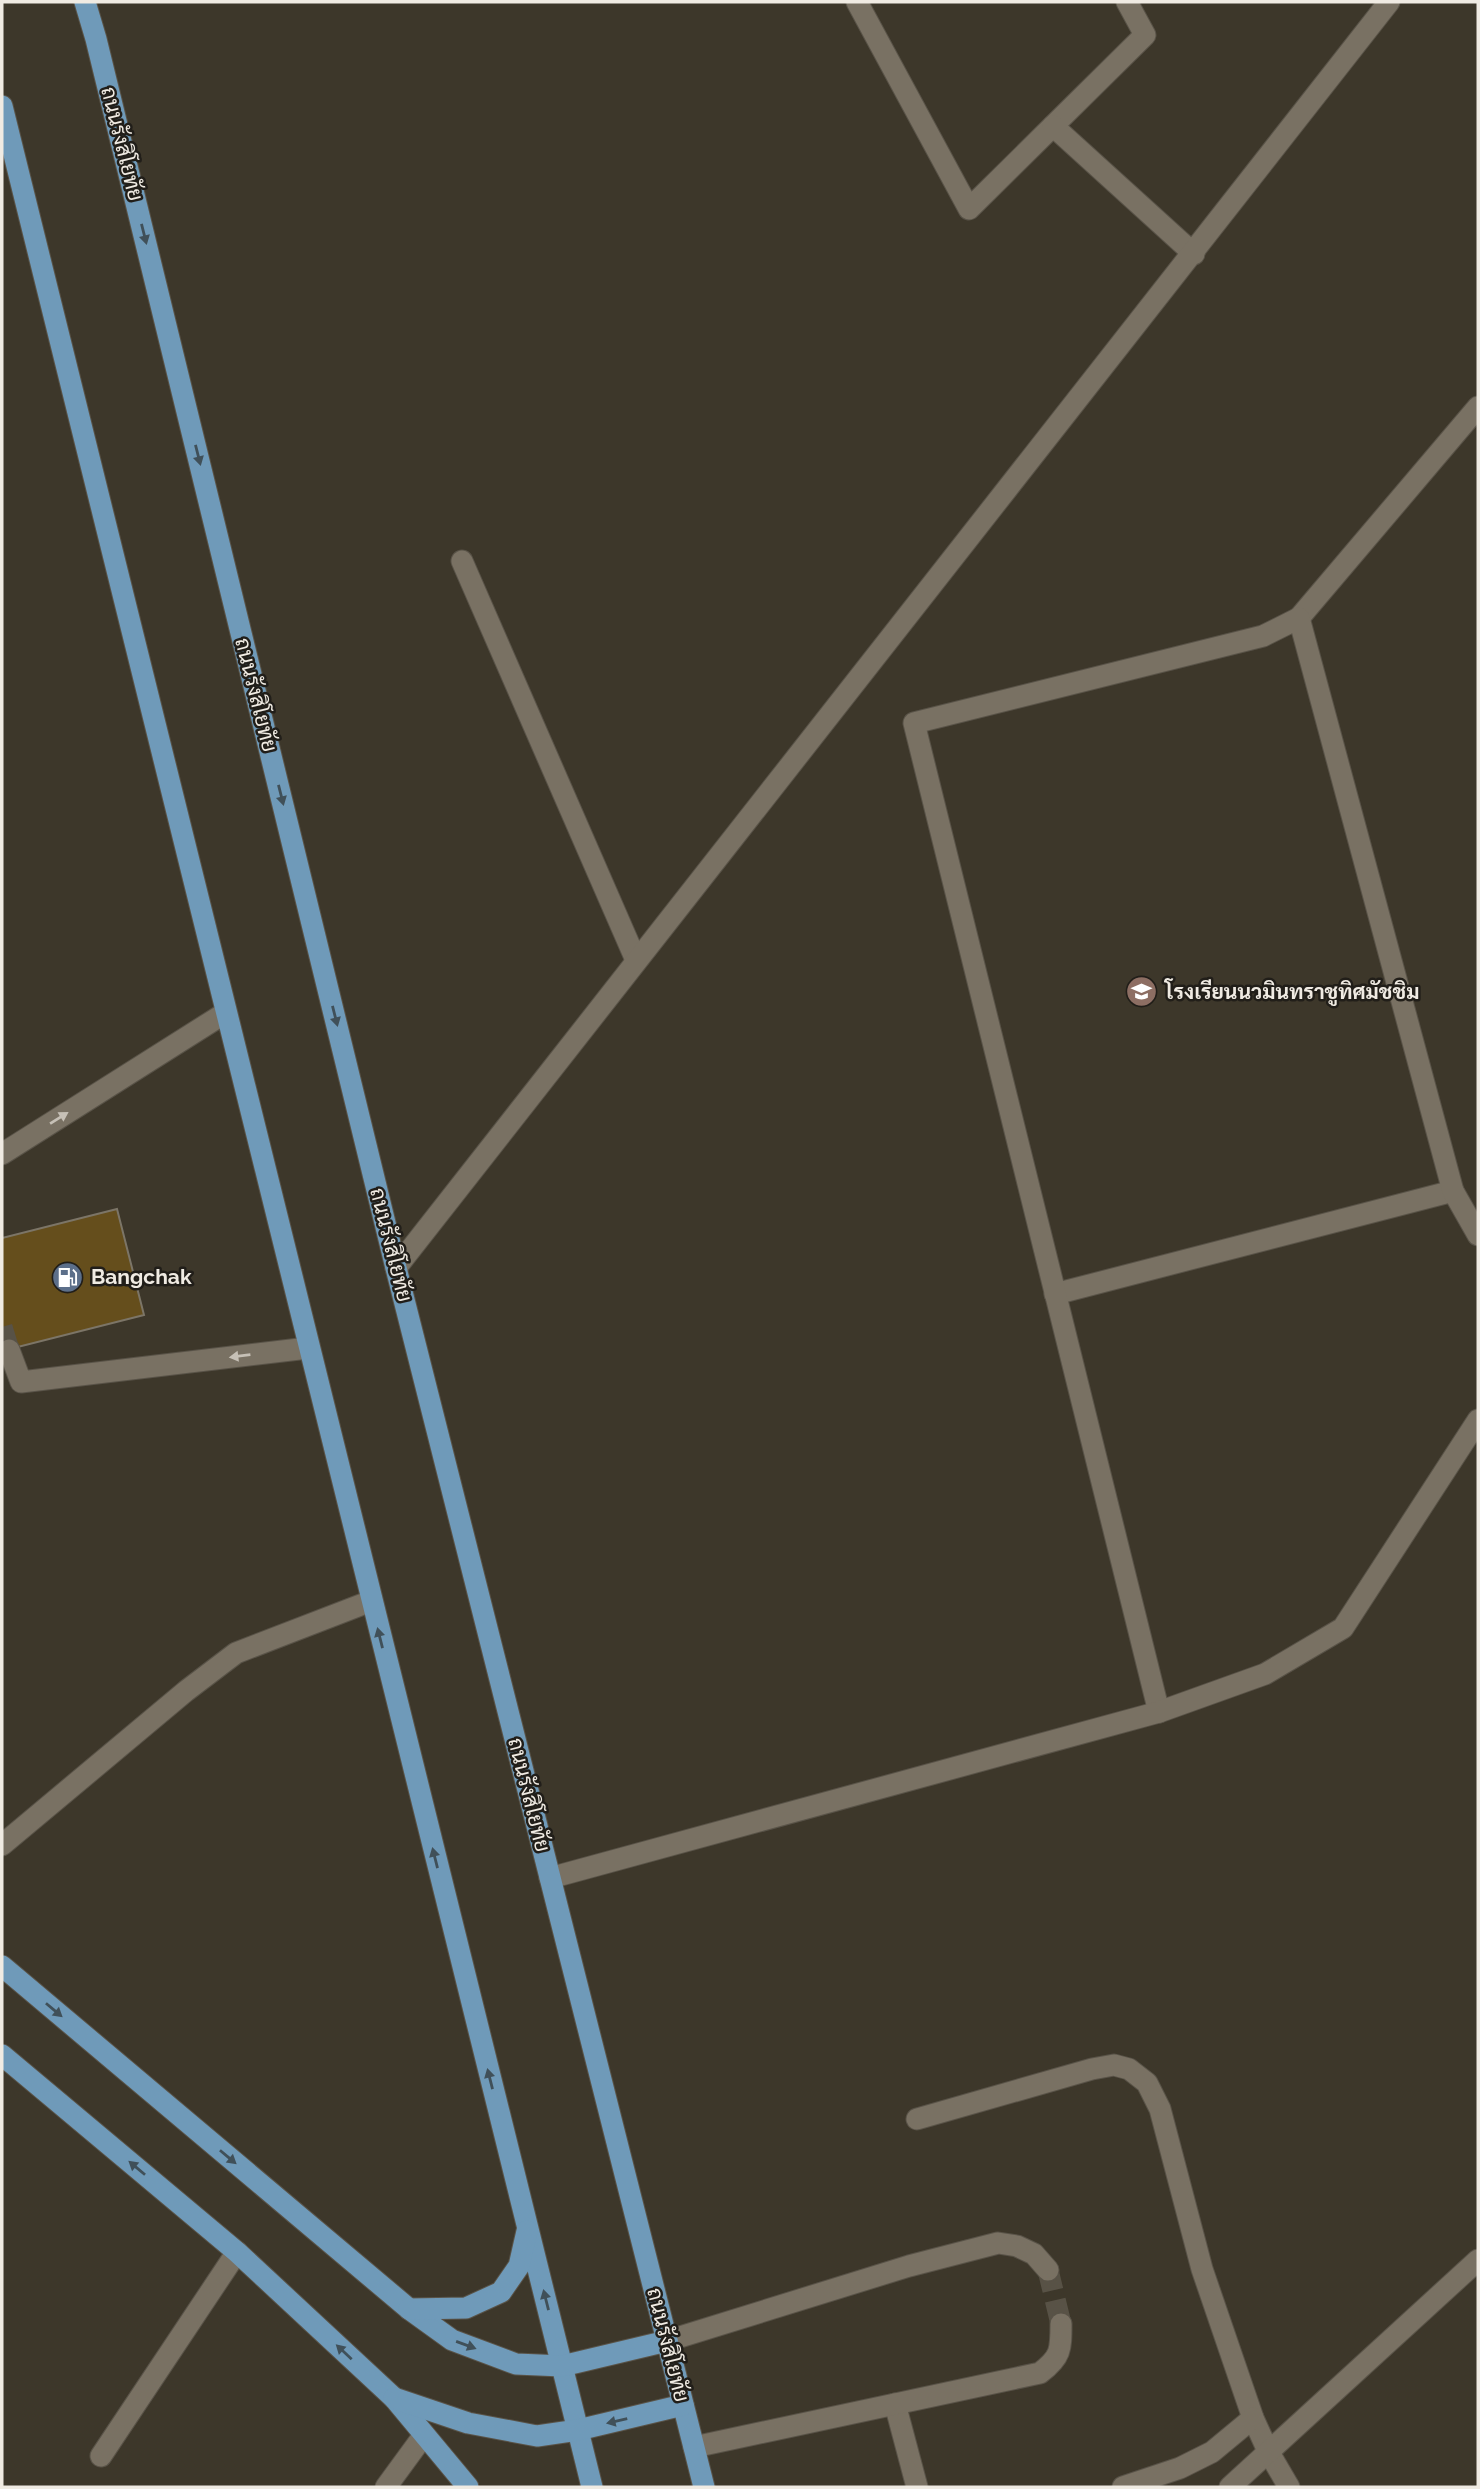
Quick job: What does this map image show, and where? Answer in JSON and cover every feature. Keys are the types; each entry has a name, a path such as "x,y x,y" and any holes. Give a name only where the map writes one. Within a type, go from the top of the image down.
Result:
{"main road":[{"name":"ถนนรังสิโยทัย","path":"85,2 397,1268 704,2487"},
{"path":"96,39 98,2"},
{"path":"2,106 592,2487"},
{"path":"2,1966 409,2309 452,2340 516,2364 562,2366 667,2341"},
{"path":"2,2055 237,2252 394,2398 468,2487"},
{"path":"409,2309 466,2308 500,2292 519,2266 528,2229"},
{"path":"394,2398 468,2423 537,2437 683,2405"}],"street":[{"path":"857,2 969,209 1146,35 1127,2"},
{"path":"397,1268 1389,2"},
{"path":"1054,125 1194,254"},
{"path":"1159,1712 914,723 1263,636 1299,618 1478,407"},
{"path":"462,561 636,960"},
{"path":"1299,618 1453,1191 1478,1235"},
{"path":"2,1154 225,1013"},
{"path":"1055,1294 1453,1191"},
{"path":"9,1350 11,1385 308,1348"},
{"path":"550,1878 1159,1712 1265,1675 1343,1628 1478,1420"},
{"path":"2,1845 186,1691 236,1653 371,1601"},
{"path":"917,2119 1114,2065 1129,2069 1147,2082 1160,2109 1202,2269 1253,2417 1268,2451 1289,2487"},
{"path":"667,2341 909,2266 999,2244 1017,2246 1034,2254 1048,2270"},
{"path":"101,2456 237,2252"},
{"path":"1230,2487 1478,2260"},
{"path":"694,2447 1040,2373 1054,2362 1061,2348 1060,2324"},
{"path":"895,2404 917,2487"},
{"path":"1123,2487 1180,2468 1212,2452 1253,2417"},
{"path":"386,2487 424,2435"}],"building":[{"name":"Bangchak","path":"117,1209 144,1315 2,1351 2,1238"}],"tunnel":[{"path":"2,1327 9,1350"},
{"path":"1048,2270 1061,2324"}],"place":[{"name":"โรงเรียนนวมินทราชูทิศมัชชิม","path":"1142,992"},
{"name":"Bangchak","path":"68,1277"}]}
